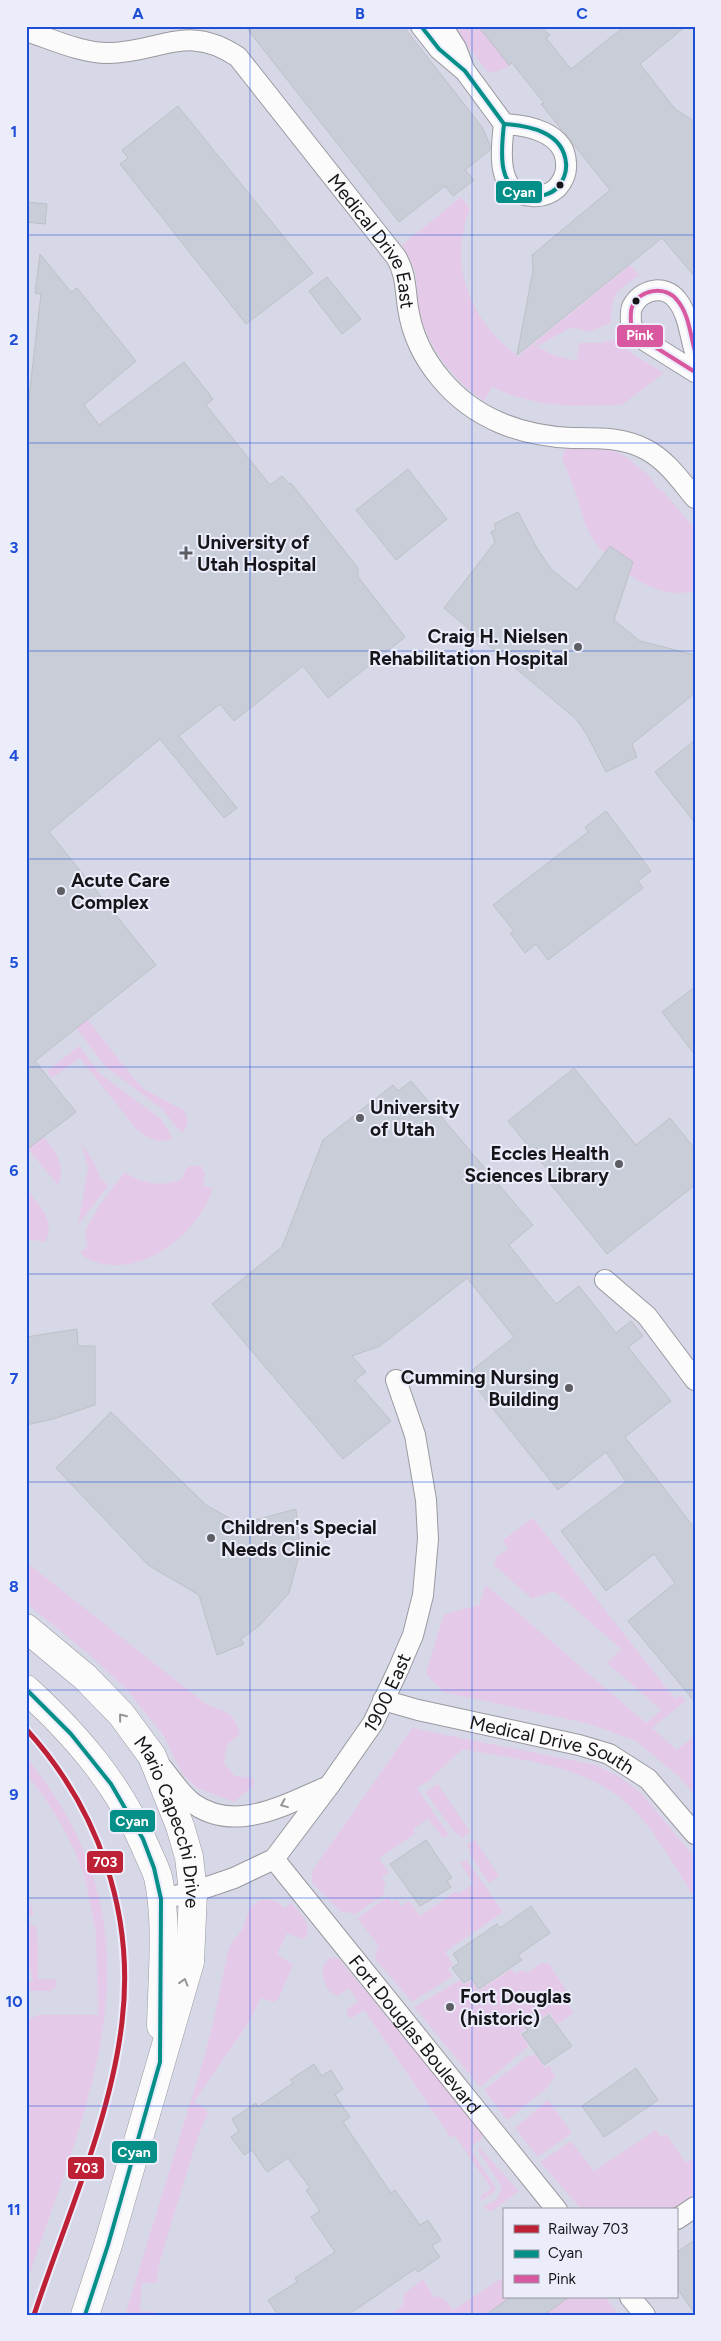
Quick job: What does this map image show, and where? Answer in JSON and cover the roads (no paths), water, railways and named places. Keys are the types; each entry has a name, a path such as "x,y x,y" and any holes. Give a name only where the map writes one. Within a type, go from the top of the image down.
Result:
{"main road":[{"name":"Mario Capecchi Drive","path":"26,1628 85,1677 121,1714 152,1756 180,1826 189,1857 193,1892 190,1962 108,2245 85,2315"},
{"name":"Mario Capecchi Drive","path":"26,1689 64,1725 110,1781 140,1835 158,1876 161,1899 160,2062"}],"street":[{"path":"421,26 439,49 465,71 504,124"},
{"path":"442,26 456,48 465,71"},
{"name":"Medical Drive East","path":"26,31 92,51 123,52 175,40 191,40 217,46 238,57 396,257 405,279 408,307 415,335 428,361 452,392 477,412 520,431 554,437 618,440 639,446 668,466 695,498"},
{"path":"695,352 682,307 676,298 669,292 659,290 649,291 638,298 631,309 631,326 644,340 695,372"},
{"path":"605,1280 647,1316 695,1380"},
{"name":"1900 East","path":"161,1899 193,1892 234,1878 274,1860 373,1723 413,1636 426,1580 428,1539 426,1500 415,1435 396,1380"},
{"name":"Medical Drive South","path":"383,1700 418,1710 579,1745 608,1754 648,1779 695,1834"},
{"path":"152,1756 192,1804 206,1811 231,1817 257,1815 329,1786"},
{"name":"Fort Douglas Boulevard","path":"274,1860 555,2208"},
{"path":"678,2218 695,2207"},
{"path":"631,2298 645,2315"}],"rail line":[{"name":"703","path":"26,1729 52,1760 74,1793 92,1828 106,1865 117,1903 123,1942 125,1982 122,2022 108,2095 86,2170 34,2315"}],"place":[{"name":"University of Utah Hospital","path":"186,553"},
{"name":"Craig H. Nielsen Rehabilitation Hospital","path":"578,647"},
{"name":"Acute Care Complex","path":"61,891"},
{"name":"University of Utah","path":"360,1118"},
{"name":"Eccles Health Sciences Library","path":"619,1164"},
{"name":"Cumming Nursing Building","path":"569,1388"},
{"name":"Children's Special Needs Clinic","path":"211,1538"},
{"name":"Fort Douglas (historic)","path":"450,2007"}]}
